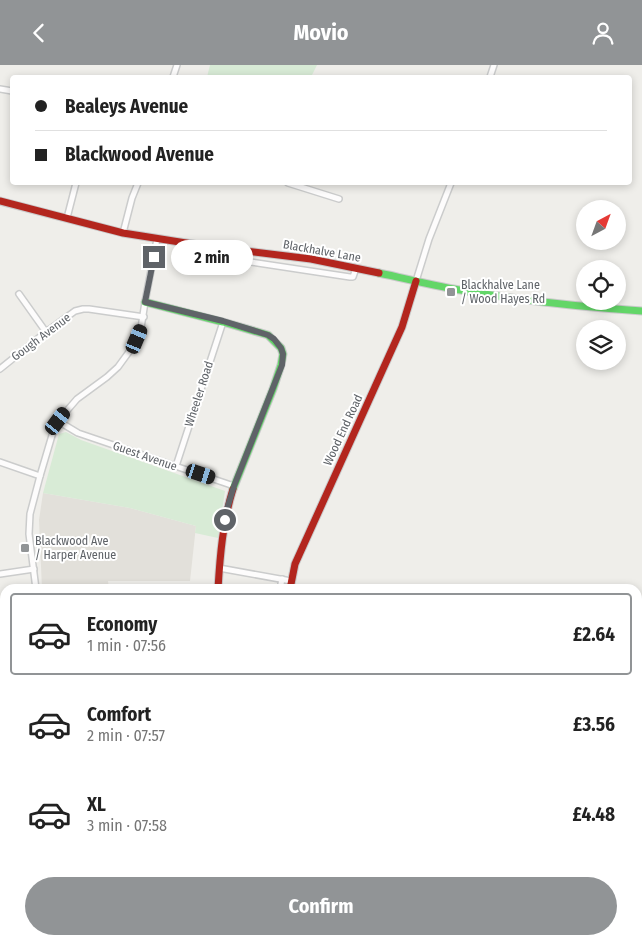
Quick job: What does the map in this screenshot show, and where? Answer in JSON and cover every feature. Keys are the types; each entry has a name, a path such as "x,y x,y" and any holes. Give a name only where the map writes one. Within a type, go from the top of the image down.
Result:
{"street":[{"path":"67,218 75,185"},
{"path":"123,233 137,185"},
{"path":"294,185 339,199"},
{"path":"416,281 450,185"},
{"name":"Blackhalve Lane","path":"0,201 123,233 157,239 296,257 464,291 532,301 642,311"},
{"path":"36,584 29,535 30,514 51,438 58,421 77,399 107,377 122,362 137,339 144,317 157,239"},
{"path":"205,246 208,255 211,256 350,277 353,277 356,268"},
{"name":"Wood End Road","path":"291,584 295,564 316,514 402,327 416,281"},
{"path":"18,294 46,332"},
{"path":"145,302 223,321 268,335 278,344 283,354 282,365 234,486 227,509 218,584"},
{"name":"Gough Avenue","path":"0,369 75,311 89,309 144,317"},
{"name":"Wheeler Road","path":"176,466 223,321"},
{"name":"Guest Avenue","path":"58,421 78,433 234,486"},
{"path":"0,462 40,475"},
{"path":"219,567 291,581"},
{"path":"0,574 34,569"},
{"path":"281,584 282,579"}],"shaded area":[{"path":"43,493 130,508 196,526 190,581 108,581 108,584 42,584 39,520"}],"green space":[{"path":"210,65 317,65 312,75 208,75"},
{"path":"66,432 81,440 225,491 218,538 195,533 196,526 130,508 43,493 59,434"}],"traffic: fast":[{"path":"379,273 444,287 510,298 642,311"},
{"path":"145,302 268,335 281,348 283,354 281,365 273,389 233,489"}],"traffic: jam":[{"path":"0,201 123,233 205,246 311,259 379,273"},
{"path":"291,584 295,564 402,327 416,281"},
{"path":"218,584 222,538 233,489"}],"place":[{"name":"Blackhalve Lane / Wood Hayes Rd","path":"451,292"},
{"name":"Blackwood Ave / Harper Avenue","path":"25,548"}],"route":[{"path":"154,257 145,302 223,321 268,335 278,344 283,354 282,365 234,486 225,520"}]}
